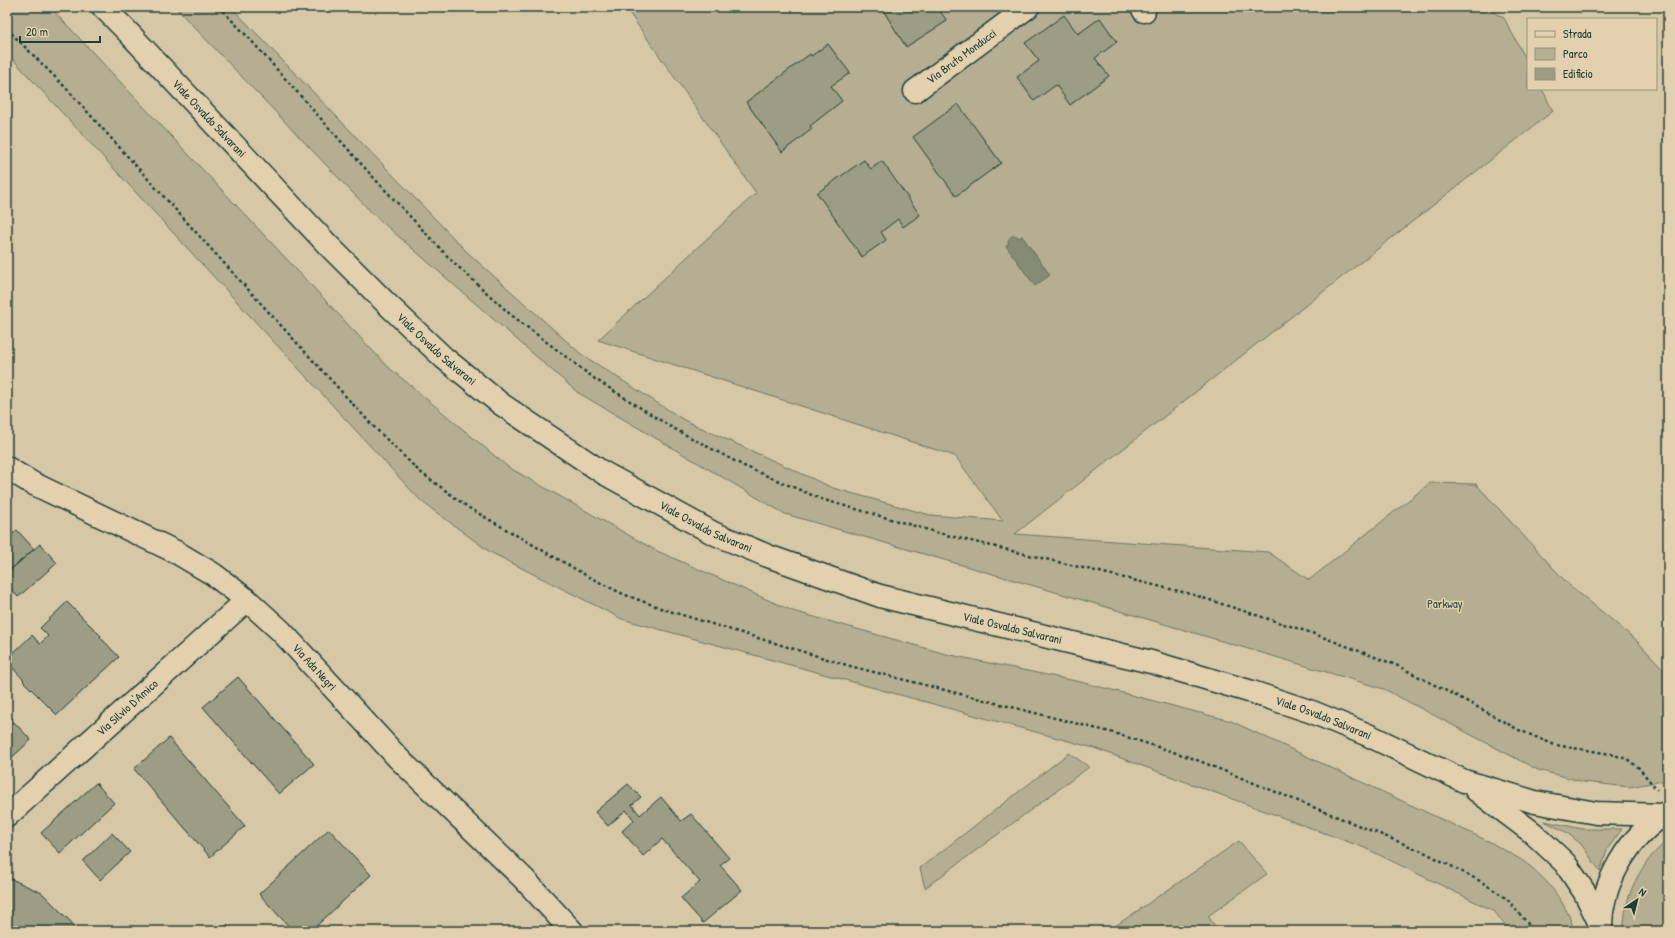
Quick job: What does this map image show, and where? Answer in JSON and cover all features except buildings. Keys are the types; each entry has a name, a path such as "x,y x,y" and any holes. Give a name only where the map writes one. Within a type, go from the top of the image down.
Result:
{"main road":[{"name":"Viale Osvaldo Salvarani","path":"103,7 328,245 438,352 501,404 602,472 713,533 819,575 880,596 1151,662 1252,692 1312,712 1368,735 1464,781 1535,802 1596,813 1666,814"},
{"name":"Via Bruto Monducci","path":"915,91 1028,7"},
{"name":"Via Ada Negri","path":"7,468 32,483 176,552 213,574 247,600 281,631 399,759 524,879 572,931"},
{"name":"Via Silvio D'Amico","path":"7,816 247,600"},
{"name":"Viale Osvaldo Salvarani","path":"1464,781 1533,833 1565,863 1585,893 1601,928"},
{"path":"1601,928 1606,893 1619,863 1639,836 1666,814"}],"path":[{"path":"219,7 372,176 469,277 510,314 595,379 671,427 744,466 821,499 946,536 1191,594 1312,633 1396,665 1519,730 1555,745 1611,754 1627,759 1639,768 1658,791"}],"green space":[{"path":"7,7 50,7 387,366 508,467 655,550 793,611 946,654 1085,683 1231,721 1490,842 1526,863 1545,880 1563,904 1574,931 1510,931 1494,911 1365,848 1094,748 622,619 490,552 421,501 7,53"},
{"name":"Parkway","path":"175,7 231,7 467,252 581,354 684,420 833,488 930,515 1003,521 955,456 598,340 756,193 625,7 1484,7 1504,18 1527,61 1527,90 1542,90 1553,111 1015,534 1268,552 1309,580 1430,483 1476,484 1566,582 1636,640 1668,674 1668,780 1629,787 1584,782 1538,770 1384,689 785,514 577,392 374,215"},
{"path":"1069,753 1089,767 925,888 920,868"},
{"path":"1544,821 1583,829 1622,829 1608,848 1600,871 1581,844 1566,832"},
{"path":"1668,840 1668,931 1624,931 1624,918 1630,893 1642,869 1658,849"},
{"path":"1239,841 1267,874 1208,916 1218,931 1108,931"}],"shaded area":[{"path":"1012,236 1017,236 1019,238 1022,236 1050,275 1035,286 1006,246 1008,245 1009,239"}]}
